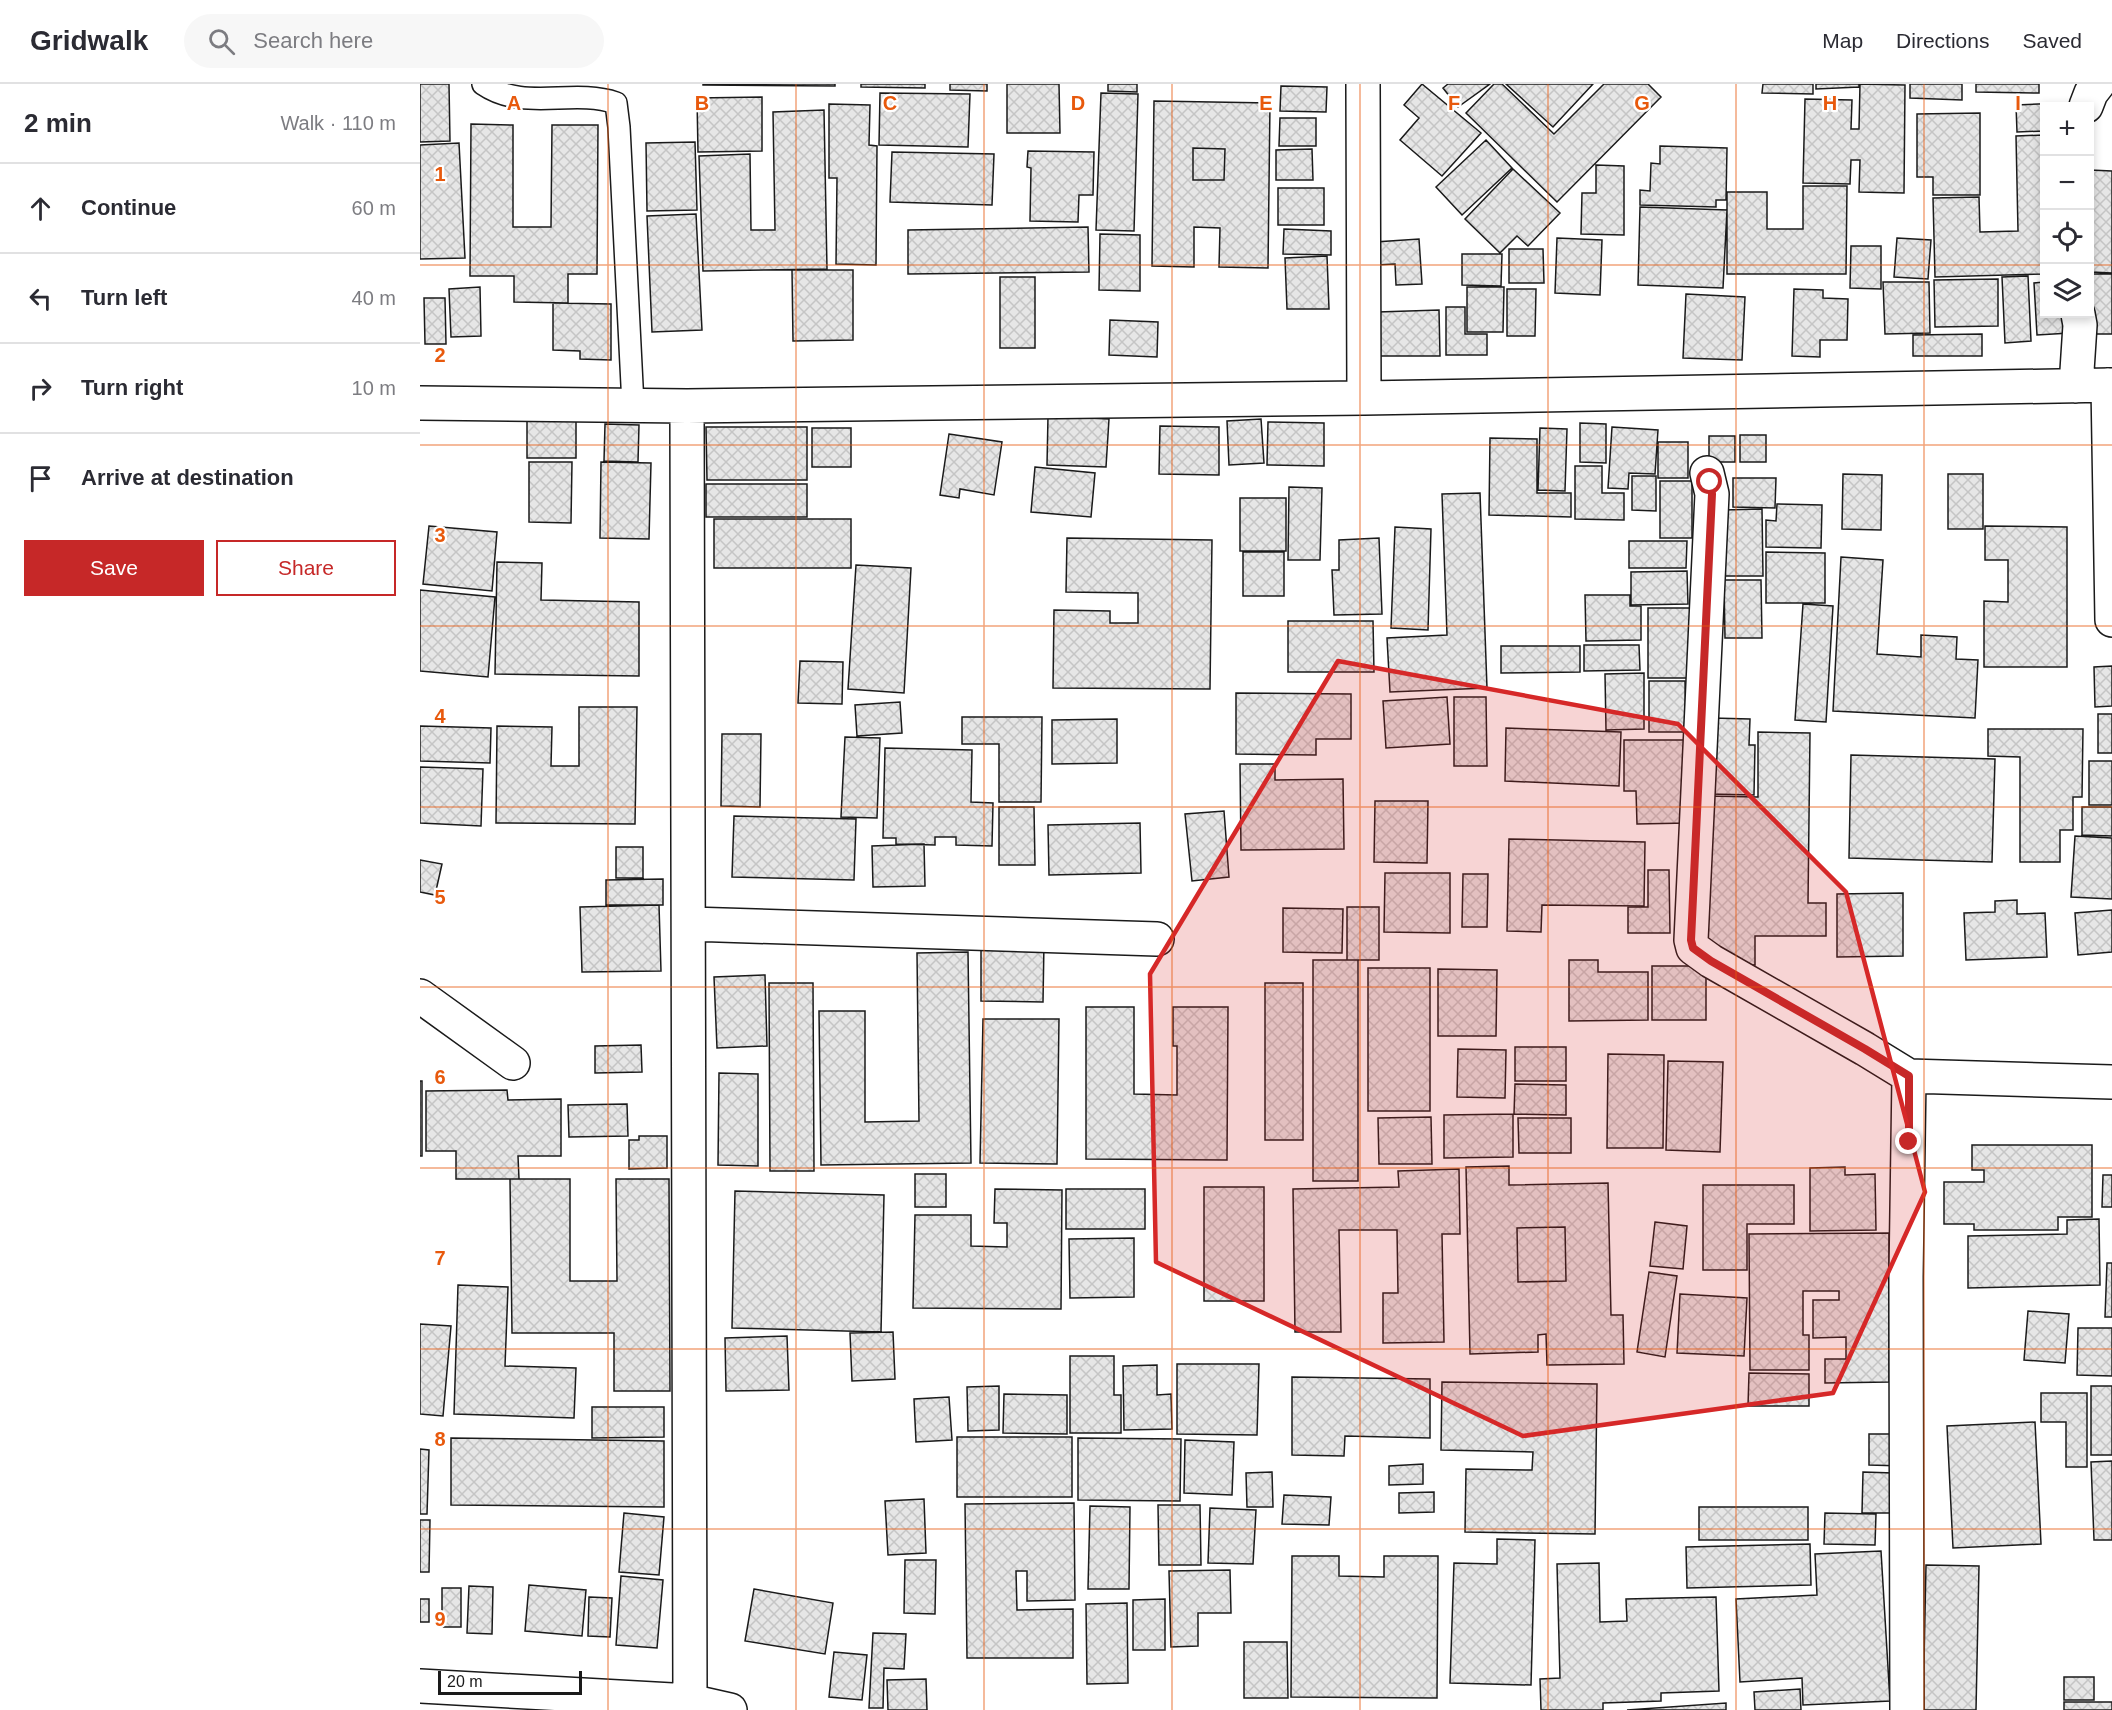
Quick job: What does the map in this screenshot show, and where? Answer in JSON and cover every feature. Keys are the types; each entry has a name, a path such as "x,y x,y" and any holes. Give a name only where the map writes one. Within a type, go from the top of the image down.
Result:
{"street":[{"path":"1363,84 1364,398"},
{"path":"2087,102 2098,84"},
{"path":"2076,386 2079,318"},
{"path":"420,403 687,406 1364,398 2110,385 2112,620"},
{"path":"687,406 690,1701"},
{"path":"1707,473 1712,494 1691,940 1693,948 1711,961 1909,1076 2112,1082"},
{"path":"690,924 1157,939"},
{"path":"420,996 513,1063"},
{"path":"1907,1710 1906,1277 1909,1076"},
{"path":"420,1686 690,1701 730,1710"}],"lane":[{"path":"483,84 489,89 525,100 584,98 604,99 615,103 619,127 633,405"}],"highlighted area":[{"path":"1338,661 1678,724 1846,892 1925,1192 1833,1393 1523,1436 1156,1262 1150,974"}],"building":[{"path":"420,84 449,84 450,141 420,142"},
{"path":"835,84 835,86 703,85"},
{"path":"861,84 925,84 925,88 861,87"},
{"path":"950,84 987,84 987,91 950,90"},
{"path":"1007,84 1059,84 1060,133 1007,133"},
{"path":"1108,84 1137,84 1137,92 1108,91"},
{"path":"1422,84 1481,133 1442,176 1400,140 1419,118 1404,105"},
{"path":"1448,84 1490,84 1458,107 1443,88"},
{"path":"1494,84 1502,84 1554,134 1604,84 1648,84 1661,97 1557,202 1466,113"},
{"path":"1506,84 1593,84 1553,127"},
{"path":"1763,84 1813,84 1813,94 1762,93"},
{"path":"1816,84 1859,84 1859,87 1816,89"},
{"path":"1860,84 1905,85 1904,193 1859,192 1860,160 1851,160 1850,184 1803,183 1805,99 1852,100 1851,129 1859,129"},
{"path":"1910,84 1962,84 1962,100 1910,98"},
{"path":"1976,84 2039,84 2039,93 1976,92"},
{"path":"1281,86 1327,87 1326,112 1280,111"},
{"path":"880,93 970,94 968,147 879,145"},
{"path":"1101,93 1138,94 1134,231 1096,230"},
{"path":"762,97 762,151 698,152 697,98"},
{"path":"1154,101 1270,103 1268,268 1219,267 1220,228 1194,227 1194,267 1152,266","holes":["1193,148 1225,149 1224,180 1193,180"]},
{"path":"829,104 870,105 869,145 877,146 876,265 836,264 837,178 829,178"},
{"path":"2040,104 2040,131 2017,132 2016,105"},
{"path":"824,110 827,269 703,271 699,156 750,154 751,230 775,230 773,112"},
{"path":"1980,113 1980,195 1933,195 1933,177 1917,177 1917,114"},
{"path":"1280,118 1316,118 1316,146 1279,146"},
{"path":"471,124 513,125 513,227 551,227 552,125 598,125 597,274 568,274 568,303 514,302 514,276 470,276"},
{"path":"2040,135 2040,274 1935,277 1933,198 1979,197 1980,232 2018,231 2016,136"},
{"path":"1486,140 1512,168 1462,215 1436,187"},
{"path":"695,142 697,210 647,211 646,143"},
{"path":"459,143 465,258 420,259 420,145"},
{"path":"1660,146 1727,148 1726,200 1716,200 1716,207 1640,205 1640,190 1650,191 1651,163 1660,164"},
{"path":"1193,148 1225,149 1224,180 1193,180"},
{"path":"1312,149 1313,180 1276,180 1276,150"},
{"path":"1028,151 1094,152 1093,195 1079,195 1078,222 1030,221 1031,168 1027,167"},
{"path":"892,152 994,154 992,205 890,202"},
{"path":"1596,165 1624,166 1624,235 1581,234 1582,193 1596,193"},
{"path":"1513,169 1560,213 1528,246 1517,236 1500,253 1465,219"},
{"path":"2094,170 2112,171 2112,273 2094,272"},
{"path":"1803,186 1847,186 1846,274 1727,274 1727,192 1767,192 1767,229 1803,229"},
{"path":"1278,188 1324,188 1324,225 1278,225"},
{"path":"1640,207 1727,210 1723,288 1638,285"},
{"path":"696,214 702,330 652,332 647,216"},
{"path":"1088,227 1089,272 908,274 908,230"},
{"path":"1284,229 1331,231 1331,255 1283,254"},
{"path":"1100,234 1140,235 1140,291 1099,290"},
{"path":"1557,238 1602,240 1600,295 1555,293"},
{"path":"1897,238 1931,240 1928,279 1894,277"},
{"path":"1419,239 1422,284 1396,285 1395,264 1376,265 1375,242"},
{"path":"1851,246 1881,246 1881,289 1850,288"},
{"path":"1509,249 1543,249 1544,283 1509,283"},
{"path":"1462,254 1502,254 1501,286 1462,285"},
{"path":"1327,256 1329,309 1287,309 1285,258"},
{"path":"792,270 853,270 853,340 793,341"},
{"path":"2094,274 2112,274 2112,334 2094,334 2091,318 2094,318"},
{"path":"2028,276 2031,341 2005,343 2002,277"},
{"path":"1000,277 1035,277 1035,348 1000,348"},
{"path":"1998,279 1998,326 1935,327 1934,280"},
{"path":"1883,282 1929,282 1930,333 1885,334"},
{"path":"2040,282 2040,318 2069,318 2070,333 2037,335 2034,283"},
{"path":"480,287 481,336 451,337 449,289"},
{"path":"1467,287 1504,287 1503,332 1467,332"},
{"path":"1507,289 1536,289 1535,336 1507,336"},
{"path":"1794,289 1823,290 1823,298 1848,299 1847,340 1820,340 1820,357 1792,356"},
{"path":"1686,294 1745,297 1742,360 1683,358"},
{"path":"424,298 445,298 446,344 425,344"},
{"path":"553,303 611,304 611,360 580,359 580,351 553,350"},
{"path":"1446,307 1465,307 1465,334 1487,334 1487,355 1446,355"},
{"path":"1439,310 1440,356 1379,356 1378,312"},
{"path":"1110,320 1158,322 1157,357 1109,355"},
{"path":"1982,334 1982,356 1913,356 1913,335"},
{"path":"1048,416 1109,419 1106,467 1047,465"},
{"path":"527,419 576,419 576,458 527,458"},
{"path":"1261,419 1264,463 1229,465 1227,421"},
{"path":"1268,422 1324,423 1324,466 1267,465"},
{"path":"1580,423 1606,424 1606,463 1580,462"},
{"path":"605,424 639,425 638,462 604,461"},
{"path":"1160,426 1219,427 1219,475 1159,474"},
{"path":"706,427 807,427 807,480 707,480"},
{"path":"1612,427 1658,430 1655,474 1629,473 1628,489 1608,488"},
{"path":"812,428 851,428 851,467 812,467"},
{"path":"1540,428 1567,429 1565,491 1538,490"},
{"path":"949,434 1002,442 994,495 960,489 959,498 940,495"},
{"path":"1740,435 1766,435 1766,462 1740,462"},
{"path":"1709,436 1735,436 1735,462 1709,462"},
{"path":"1490,438 1537,439 1537,493 1571,493 1571,517 1489,515"},
{"path":"1658,442 1688,442 1688,478 1658,478"},
{"path":"529,462 572,462 571,523 529,522"},
{"path":"601,462 651,463 649,539 600,538"},
{"path":"1575,466 1602,466 1602,493 1624,493 1624,520 1575,519"},
{"path":"1035,467 1095,473 1091,517 1031,512"},
{"path":"1843,474 1882,475 1881,530 1842,529"},
{"path":"1948,474 1983,474 1983,529 1948,529"},
{"path":"1632,476 1656,476 1656,511 1632,510"},
{"path":"1733,478 1776,478 1775,508 1733,507"},
{"path":"1660,481 1692,481 1692,538 1660,538"},
{"path":"706,484 807,484 807,517 706,517"},
{"path":"1289,487 1322,488 1320,560 1288,560"},
{"path":"1480,493 1487,688 1390,692 1387,638 1447,635 1442,494"},
{"path":"1240,498 1286,498 1286,551 1240,551"},
{"path":"1777,504 1822,505 1821,548 1766,547 1766,520 1776,521"},
{"path":"1762,509 1763,576 1723,576 1723,510"},
{"path":"714,519 851,519 851,568 714,568"},
{"path":"429,526 497,532 492,591 423,584"},
{"path":"1985,526 2067,527 2067,667 1984,667 1984,601 2008,602 2008,560 1985,560"},
{"path":"1395,527 1431,529 1428,630 1391,628"},
{"path":"1067,538 1212,540 1210,689 1053,688 1054,610 1110,611 1110,623 1138,623 1138,593 1066,592"},
{"path":"1379,538 1382,614 1334,615 1332,570 1339,570 1339,540"},
{"path":"1629,541 1687,541 1686,568 1629,568"},
{"path":"1243,552 1284,552 1284,596 1243,596"},
{"path":"1766,552 1825,553 1825,603 1766,603"},
{"path":"1841,557 1883,560 1877,654 1921,657 1921,635 1957,637 1956,659 1978,660 1975,718 1833,711"},
{"path":"497,562 542,563 541,600 639,602 639,676 495,674"},
{"path":"856,565 911,568 904,693 848,689"},
{"path":"1687,571 1688,604 1631,605 1631,572"},
{"path":"1724,580 1761,580 1762,638 1725,638"},
{"path":"420,590 495,597 488,677 420,671"},
{"path":"1585,595 1630,595 1630,606 1641,606 1641,640 1586,641"},
{"path":"1803,604 1833,606 1826,722 1795,720"},
{"path":"1648,608 1690,608 1690,678 1648,678"},
{"path":"1288,621 1373,621 1374,672 1288,672"},
{"path":"1584,645 1639,645 1640,670 1584,671"},
{"path":"1501,646 1580,646 1580,672 1501,673"},
{"path":"800,661 843,662 842,704 798,703"},
{"path":"2112,666 2112,706 2095,707 2094,667"},
{"path":"1644,673 1644,729 1606,730 1605,674"},
{"path":"1649,681 1685,681 1686,732 1649,732"},
{"path":"1236,693 1351,694 1351,739 1316,739 1316,755 1236,754"},
{"path":"1447,697 1450,744 1386,748 1383,701"},
{"path":"1454,697 1486,697 1487,766 1454,766"},
{"path":"900,702 902,733 857,736 855,705"},
{"path":"579,707 637,707 635,824 496,823 497,726 552,727 551,766 579,766"},
{"path":"2098,714 2112,714 2112,753 2098,753"},
{"path":"962,717 1042,717 1041,802 999,802 999,744 962,744"},
{"path":"1712,718 1750,719 1749,745 1755,745 1754,795 1709,794"},
{"path":"1117,719 1117,763 1052,764 1052,720"},
{"path":"420,726 491,728 490,763 420,761"},
{"path":"1506,728 1621,732 1619,786 1505,781"},
{"path":"1988,729 2083,729 2082,797 2073,797 2073,830 2060,830 2060,862 2020,862 2020,757 1988,756"},
{"path":"1758,732 1810,733 1808,903 1826,903 1826,936 1755,936 1755,965 1727,965 1704,947 1706,796 1758,797"},
{"path":"722,734 761,734 760,807 721,806"},
{"path":"845,737 880,738 877,818 841,817"},
{"path":"1624,740 1687,740 1688,823 1637,824 1636,791 1624,791"},
{"path":"885,748 972,750 971,802 993,803 992,846 956,845 956,837 935,837 935,845 896,844 896,838 883,838"},
{"path":"1851,755 1995,759 1992,862 1849,858"},
{"path":"2089,761 2112,761 2112,805 2089,805"},
{"path":"1240,764 1275,764 1275,780 1343,779 1344,849 1241,850"},
{"path":"420,767 483,769 481,826 420,823"},
{"path":"1375,801 1428,801 1427,863 1374,862"},
{"path":"999,807 1034,807 1035,865 999,865"},
{"path":"2082,807 2112,807 2112,836 2082,835"},
{"path":"1224,811 1229,877 1192,881 1185,814"},
{"path":"734,816 856,819 854,880 732,877"},
{"path":"1140,823 1141,873 1049,875 1048,825"},
{"path":"2075,836 2112,838 2112,899 2071,897"},
{"path":"1509,839 1645,842 1644,906 1542,905 1541,932 1507,931"},
{"path":"924,844 925,886 873,887 872,846"},
{"path":"616,847 643,847 643,878 616,878"},
{"path":"420,860 442,864 435,895 420,892"},
{"path":"1648,870 1669,870 1670,933 1628,933 1628,907 1648,907"},
{"path":"1385,873 1450,873 1450,933 1384,932"},
{"path":"1463,874 1488,874 1487,927 1462,927"},
{"path":"663,879 663,905 606,905 606,880"},
{"path":"1903,893 1903,956 1837,957 1837,894"},
{"path":"2017,900 2017,914 2045,913 2047,957 1966,960 1964,913 1995,912 1995,901"},
{"path":"659,905 661,971 582,972 580,907"},
{"path":"1347,907 1379,907 1379,960 1347,960"},
{"path":"1283,908 1343,909 1342,953 1283,952"},
{"path":"2112,910 2112,952 2078,955 2075,913"},
{"path":"981,942 1044,942 1043,1002 981,1001"},
{"path":"968,952 971,1163 821,1165 819,1011 865,1011 865,1122 919,1121 917,953"},
{"path":"1313,960 1358,960 1358,1181 1313,1181"},
{"path":"1569,960 1598,960 1598,972 1648,972 1648,1020 1569,1021"},
{"path":"1652,966 1706,966 1706,1020 1652,1020"},
{"path":"1368,968 1430,968 1430,1111 1368,1111"},
{"path":"1438,969 1497,970 1496,1036 1438,1036"},
{"path":"765,975 767,1046 717,1048 714,977"},
{"path":"769,983 813,983 814,1171 770,1171"},
{"path":"1265,983 1303,983 1303,1140 1265,1140"},
{"path":"1086,1007 1134,1007 1134,1094 1177,1095 1177,1046 1173,1046 1173,1007 1228,1007 1227,1160 1086,1159"},
{"path":"983,1019 1059,1019 1057,1164 980,1163"},
{"path":"641,1045 642,1072 595,1073 595,1046"},
{"path":"1515,1047 1566,1047 1566,1081 1515,1081"},
{"path":"1458,1049 1506,1050 1505,1098 1457,1097"},
{"path":"1608,1054 1664,1055 1663,1148 1607,1148"},
{"path":"1668,1061 1723,1062 1720,1152 1666,1150"},
{"path":"719,1073 758,1074 758,1166 718,1165"},
{"path":"420,1081 422,1081 422,1156 420,1156"},
{"path":"1515,1084 1566,1085 1566,1115 1514,1114"},
{"path":"507,1090 508,1100 561,1099 561,1156 518,1156 519,1179 456,1179 456,1151 426,1151 426,1091"},
{"path":"627,1104 628,1136 569,1137 568,1105"},
{"path":"1513,1114 1513,1157 1444,1158 1444,1115"},
{"path":"1431,1117 1432,1164 1379,1164 1378,1118"},
{"path":"1518,1118 1571,1118 1571,1153 1519,1153"},
{"path":"639,1136 667,1136 667,1168 629,1169 629,1140 639,1140"},
{"path":"1972,1145 2092,1145 2092,1217 2058,1217 2058,1230 1974,1230 1974,1224 1944,1224 1944,1182 1984,1182 1984,1170 1972,1170"},
{"path":"1509,1166 1509,1185 1608,1183 1611,1315 1623,1315 1624,1364 1547,1365 1546,1334 1538,1335 1538,1352 1470,1354 1466,1167","holes":["1565,1227 1566,1281 1518,1282 1517,1228"]},
{"path":"1845,1167 1845,1175 1875,1174 1876,1230 1810,1231 1810,1168"},
{"path":"1459,1169 1460,1234 1442,1234 1444,1342 1383,1343 1383,1293 1398,1293 1397,1230 1339,1230 1341,1332 1295,1332 1293,1189 1399,1187 1398,1171"},
{"path":"915,1174 946,1174 946,1207 915,1207"},
{"path":"2103,1175 2112,1175 2112,1207 2102,1207"},
{"path":"510,1179 570,1179 570,1281 617,1281 616,1179 669,1179 670,1391 614,1391 614,1333 512,1333"},
{"path":"1703,1185 1794,1185 1794,1224 1747,1224 1747,1270 1703,1270"},
{"path":"1204,1187 1264,1187 1264,1301 1204,1301"},
{"path":"995,1189 1062,1190 1061,1309 913,1308 915,1215 971,1215 971,1246 1007,1247 1007,1223 994,1223"},
{"path":"1066,1189 1145,1189 1145,1229 1066,1229"},
{"path":"735,1191 884,1195 881,1332 732,1328"},
{"path":"2099,1219 2100,1285 1968,1288 1968,1236 2067,1234 2067,1220"},
{"path":"1655,1222 1687,1226 1683,1269 1650,1266"},
{"path":"1565,1227 1566,1281 1518,1282 1517,1228"},
{"path":"1889,1233 1889,1382 1825,1383 1825,1359 1846,1359 1846,1337 1813,1338 1813,1300 1839,1300 1839,1291 1803,1291 1803,1335 1809,1335 1809,1370 1750,1370 1749,1234"},
{"path":"1134,1238 1134,1297 1070,1298 1069,1239"},
{"path":"2107,1263 2112,1263 2112,1317 2105,1317"},
{"path":"1649,1272 1677,1276 1665,1357 1637,1352"},
{"path":"458,1285 508,1287 505,1366 576,1368 574,1418 454,1414"},
{"path":"1680,1294 1747,1298 1744,1356 1677,1353"},
{"path":"2028,1311 2069,1314 2065,1363 2024,1360"},
{"path":"420,1324 451,1326 443,1416 420,1414"},
{"path":"2078,1328 2112,1328 2112,1376 2077,1375"},
{"path":"893,1332 895,1379 852,1381 850,1333"},
{"path":"787,1336 789,1390 726,1391 725,1338"},
{"path":"1070,1356 1114,1356 1114,1395 1121,1395 1121,1433 1070,1433"},
{"path":"1177,1364 1259,1364 1257,1435 1177,1434"},
{"path":"1157,1365 1157,1395 1171,1394 1172,1429 1124,1430 1123,1366"},
{"path":"1749,1373 1809,1374 1809,1406 1748,1406"},
{"path":"1292,1377 1430,1379 1430,1438 1345,1436 1344,1456 1292,1455"},
{"path":"1442,1382 1597,1384 1595,1534 1465,1532 1466,1469 1532,1470 1533,1452 1441,1450"},
{"path":"999,1386 999,1430 968,1431 967,1387"},
{"path":"2091,1386 2112,1386 2112,1455 2091,1455"},
{"path":"2041,1393 2087,1393 2087,1467 2066,1467 2066,1422 2041,1422"},
{"path":"1004,1394 1067,1395 1067,1434 1003,1433"},
{"path":"949,1397 952,1440 916,1442 914,1399"},
{"path":"592,1407 664,1407 664,1437 592,1438"},
{"path":"2035,1422 2041,1544 1953,1548 1947,1426"},
{"path":"1869,1434 1904,1434 1903,1466 1869,1465"},
{"path":"957,1437 1072,1437 1072,1497 957,1497"},
{"path":"451,1438 664,1441 664,1507 451,1505"},
{"path":"1078,1438 1181,1439 1180,1501 1078,1500"},
{"path":"1185,1440 1234,1442 1232,1495 1184,1493"},
{"path":"420,1449 429,1450 427,1514 420,1514"},
{"path":"2112,1461 2112,1540 2094,1540 2091,1462"},
{"path":"1423,1464 1423,1484 1389,1485 1389,1466"},
{"path":"1272,1472 1273,1507 1247,1507 1246,1473"},
{"path":"1863,1472 1893,1473 1893,1513 1862,1513"},
{"path":"1434,1492 1434,1512 1399,1513 1399,1493"},
{"path":"1284,1495 1331,1497 1329,1525 1282,1524"},
{"path":"924,1499 926,1553 888,1555 885,1501"},
{"path":"1074,1503 1075,1600 1027,1601 1027,1571 1016,1571 1017,1610 1073,1609 1073,1658 967,1658 965,1504"},
{"path":"1158,1505 1200,1505 1201,1565 1159,1565"},
{"path":"1090,1506 1130,1507 1129,1589 1088,1589"},
{"path":"1699,1507 1808,1507 1808,1540 1699,1540"},
{"path":"1210,1508 1256,1510 1253,1564 1208,1563"},
{"path":"624,1513 664,1517 659,1575 619,1572"},
{"path":"1825,1513 1876,1514 1875,1545 1824,1544"},
{"path":"420,1520 430,1520 429,1572 420,1572"},
{"path":"1497,1539 1535,1540 1531,1685 1450,1683 1454,1563 1497,1564"},
{"path":"1810,1544 1811,1585 1687,1588 1686,1547"},
{"path":"1881,1551 1890,1701 1803,1705 1802,1678 1740,1682 1736,1599 1817,1595 1815,1554"},
{"path":"1292,1556 1339,1556 1339,1576 1384,1577 1384,1556 1438,1556 1437,1698 1291,1697"},
{"path":"905,1560 936,1560 935,1614 904,1613"},
{"path":"1599,1563 1600,1622 1627,1621 1626,1599 1716,1597 1719,1691 1661,1693 1661,1701 1603,1703 1603,1710 1541,1710 1540,1679 1560,1678 1557,1564"},
{"path":"1926,1565 1979,1566 1976,1710 1923,1710"},
{"path":"1230,1570 1231,1613 1198,1613 1198,1646 1171,1647 1169,1571"},
{"path":"621,1576 663,1580 657,1648 616,1645"},
{"path":"529,1585 586,1590 582,1636 525,1631"},
{"path":"469,1586 493,1587 492,1634 467,1633"},
{"path":"442,1588 461,1588 461,1627 442,1627"},
{"path":"754,1589 833,1603 825,1654 745,1641"},
{"path":"589,1597 612,1598 610,1637 588,1636"},
{"path":"420,1599 429,1599 429,1622 420,1622"},
{"path":"1165,1599 1165,1650 1133,1650 1133,1600"},
{"path":"1127,1603 1128,1683 1087,1684 1086,1604"},
{"path":"873,1633 906,1634 904,1669 884,1668 883,1708 869,1708"},
{"path":"1244,1642 1287,1642 1288,1698 1244,1698"},
{"path":"834,1652 867,1655 862,1700 829,1697"},
{"path":"2064,1677 2094,1677 2094,1700 2064,1700"},
{"path":"926,1679 927,1710 888,1710 887,1680"},
{"path":"1800,1689 1801,1710 1755,1710 1754,1692"},
{"path":"2064,1702 2112,1702 2112,1710 2064,1710"},
{"path":"1726,1703 1726,1710 1627,1710"}],"route":[{"path":"1710,482 1712,494 1691,922 1693,948 1711,961 1909,1076 1909,1142"}]}
